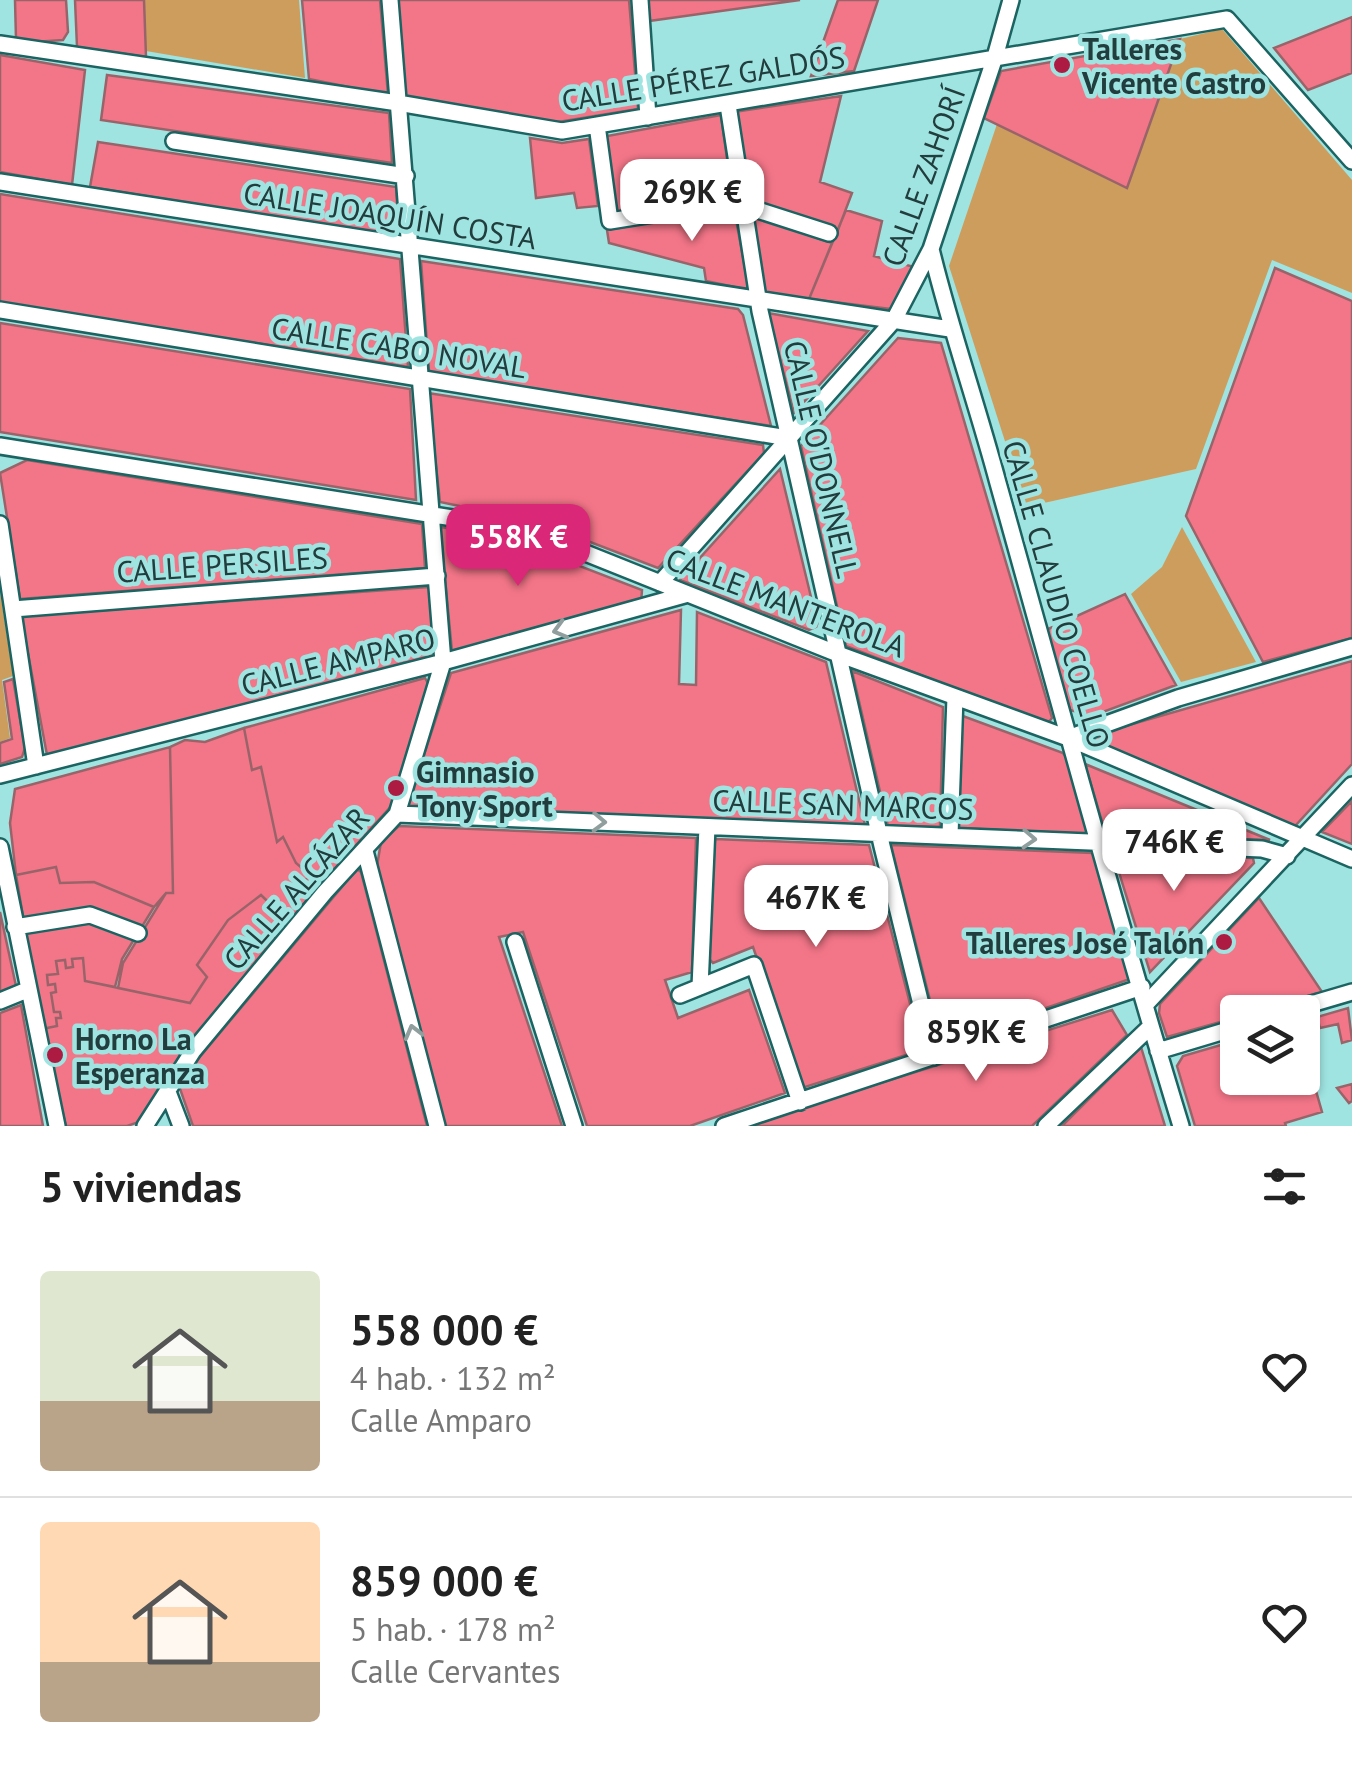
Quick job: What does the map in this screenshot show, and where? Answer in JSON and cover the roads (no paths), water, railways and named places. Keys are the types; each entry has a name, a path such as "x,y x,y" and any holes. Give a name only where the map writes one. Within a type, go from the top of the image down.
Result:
{"street":[{"path":"390,0 443,662"},
{"path":"640,0 648,118"},
{"name":"CALLE ZAHORÍ","path":"660,582 894,320 930,249 996,57 1011,0"},
{"name":"CALLE PÉREZ GALDÓS","path":"0,44 562,131 1227,19 1352,161"},
{"name":"CALLE O'DONNELL","path":"728,104 758,300 934,1057"},
{"path":"596,125 610,221 742,202 829,233"},
{"path":"174,141 406,176"},
{"name":"CALLE JOAQUÍN COSTA","path":"0,182 950,329"},
{"name":"CALLE CLAUDIO COELLO","path":"930,249 1181,1126"},
{"name":"CALLE CABO NOVAL","path":"0,310 789,440"},
{"name":"CALLE MANTEROLA","path":"0,446 528,530 838,654 1068,738 1352,859"},
{"path":"0,459 24,450"},
{"path":"0,524 36,766"},
{"name":"CALLE PERSILES","path":"13,609 436,576"},
{"name":"CALLE AMPARO","path":"0,776 443,662 688,594"},
{"path":"1068,738 1178,698 1352,647"},
{"name":"CALLE ALCÁZAR","path":"144,1126 193,1051 325,892 397,814 443,662"},
{"path":"950,836 955,697"},
{"path":"1146,1004 1352,785"},
{"name":"CALLE SAN MARCOS","path":"397,814 1262,849 1287,856"},
{"path":"700,987 706,827"},
{"path":"0,846 56,1126"},
{"path":"365,851 437,1126"},
{"path":"15,927 90,915 138,932"},
{"path":"514,942 574,1126"},
{"path":"680,995 754,965 800,1102"},
{"path":"724,1126 1142,987"},
{"path":"0,1001 27,990"},
{"path":"1320,1001 1352,992"},
{"path":"1046,1126 1151,1026"},
{"path":"1158,1051 1220,1032"},
{"path":"168,1092 181,1126"}],"place":[{"name":"Talleres Vicente Castro","path":"1062,65"},
{"name":"Gimnasio Tony Sport","path":"396,788"},
{"name":"Talleres José Talón","path":"1224,942"},
{"name":"Horno La Esperanza","path":"55,1055"}]}
